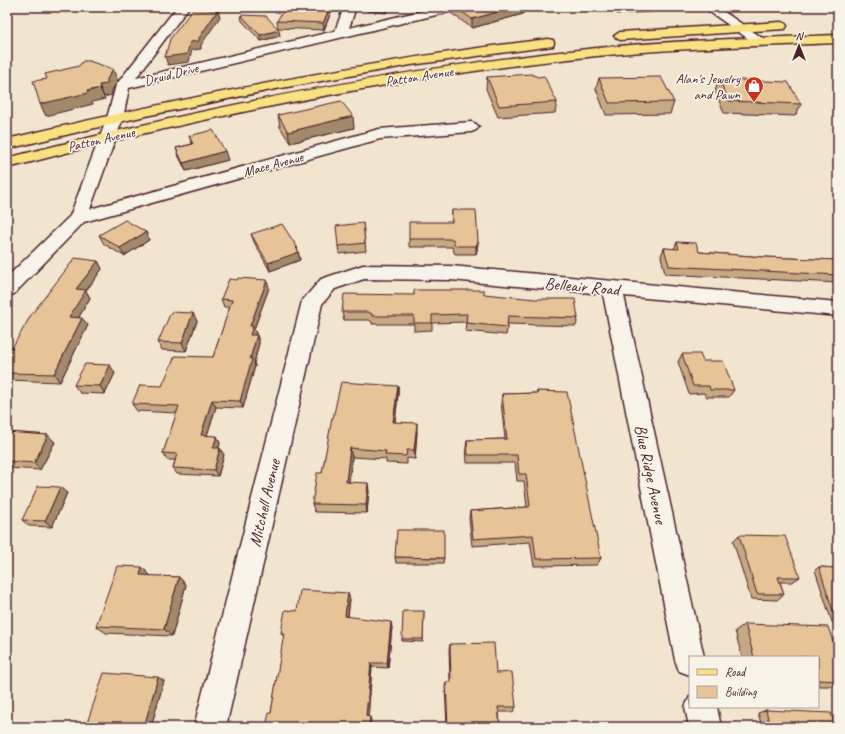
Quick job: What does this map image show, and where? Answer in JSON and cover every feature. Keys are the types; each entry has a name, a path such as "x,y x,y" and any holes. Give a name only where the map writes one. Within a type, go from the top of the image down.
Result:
{"main road":[{"path":"609,37 741,27 793,25"},
{"name":"Patton Avenue","path":"7,163 108,136 307,95 424,75 598,52 838,39"},
{"name":"Patton Avenue","path":"7,144 115,118 299,80 413,60 559,42"}],"street":[{"path":"123,85 183,7"},
{"path":"341,33 350,7"},
{"name":"Druid Drive","path":"8,287 78,218 115,118 123,85 453,7"},
{"path":"709,7 762,42"},
{"name":"Mace Avenue","path":"78,218 379,134 471,127"},
{"name":"Belleair Road","path":"328,284 363,272 451,273 838,309"},
{"name":"Mitchell Avenue","path":"210,727 312,301 328,284"},
{"name":"Blue Ridge Avenue","path":"612,289 689,656"},
{"path":"701,708 705,727"}],"building":[{"path":"285,7 330,7 323,23 277,21"},
{"path":"455,7 516,7 472,19"},
{"path":"193,9 218,10 199,38 199,41 190,42 187,54 165,57 170,39"},
{"path":"241,15 266,16 279,30 260,35"},
{"path":"83,61 89,61 113,69 107,79 107,84 99,85 100,88 87,91 88,93 40,104 33,81 47,79 45,74 79,66"},
{"path":"531,74 538,77 544,76 557,102 499,106 487,77"},
{"path":"661,77 674,102 609,103 599,78"},
{"path":"719,79 788,82 801,104 729,101"},
{"path":"341,101 353,116 288,132 278,115"},
{"path":"213,130 225,151 183,163 176,148 193,144 189,136"},
{"path":"452,210 476,210 478,242 476,246 455,246 453,239 409,239 409,222 452,222"},
{"path":"125,220 146,232 120,248 99,235"},
{"path":"363,223 365,243 338,246 336,226"},
{"path":"282,224 299,252 268,263 251,234"},
{"path":"677,242 696,243 699,252 764,257 838,260 838,275 669,266 664,248 679,249"},
{"path":"75,258 98,261 76,289 86,290 69,317 82,318 54,374 7,373 7,348 12,348 31,315"},
{"path":"238,278 267,280 250,326 253,326 250,335 257,335 240,401 212,400 201,435 217,436 213,448 220,448 214,470 173,468 177,454 163,453 179,406 132,404 140,385 162,386 175,356 213,357 232,300 221,299 229,279 237,280"},
{"path":"414,290 484,290 484,294 535,299 575,299 578,318 508,316 507,327 466,323 467,314 432,315 432,323 414,323 414,316 372,316 372,314 368,312 342,312 344,294 414,295"},
{"path":"171,312 193,313 182,343 158,342"},
{"path":"682,354 700,354 703,361 723,361 734,390 710,390 709,386 693,386"},
{"path":"85,364 110,365 100,386 74,385"},
{"path":"341,382 398,386 393,422 417,423 414,450 407,450 406,456 385,455 386,451 350,448 346,482 368,483 366,505 312,504 317,473 322,473 332,418"},
{"path":"537,391 567,392 601,558 536,559 533,535 473,539 470,511 529,507 530,505 526,474 519,474 517,455 468,455 467,440 507,439 502,394 538,393"},
{"path":"7,432 48,435 34,463 7,461"},
{"path":"38,486 60,487 45,521 22,520"},
{"path":"397,530 444,530 444,558 395,557"},
{"path":"739,535 785,536 800,577 778,577 784,594 757,594"},
{"path":"117,566 142,567 140,575 179,577 164,629 96,626"},
{"path":"819,567 838,568 838,620 836,620"},
{"path":"300,590 348,593 345,616 391,622 387,663 371,663 366,716 370,717 369,727 266,727 269,713 271,713 284,633 281,633 285,610 297,611"},
{"path":"403,611 424,611 423,639 402,639"},
{"path":"745,624 828,627 838,656 838,681 819,680 819,656 754,656"},
{"path":"494,643 496,673 512,672 516,707 498,707 500,727 448,727 446,682 451,682 450,644"},
{"path":"104,673 158,677 144,727 87,723"},
{"path":"766,710 831,713 835,727 770,727"}],"place":[{"name":"Alan's Jewelry and Pawn","path":"754,103"}]}
